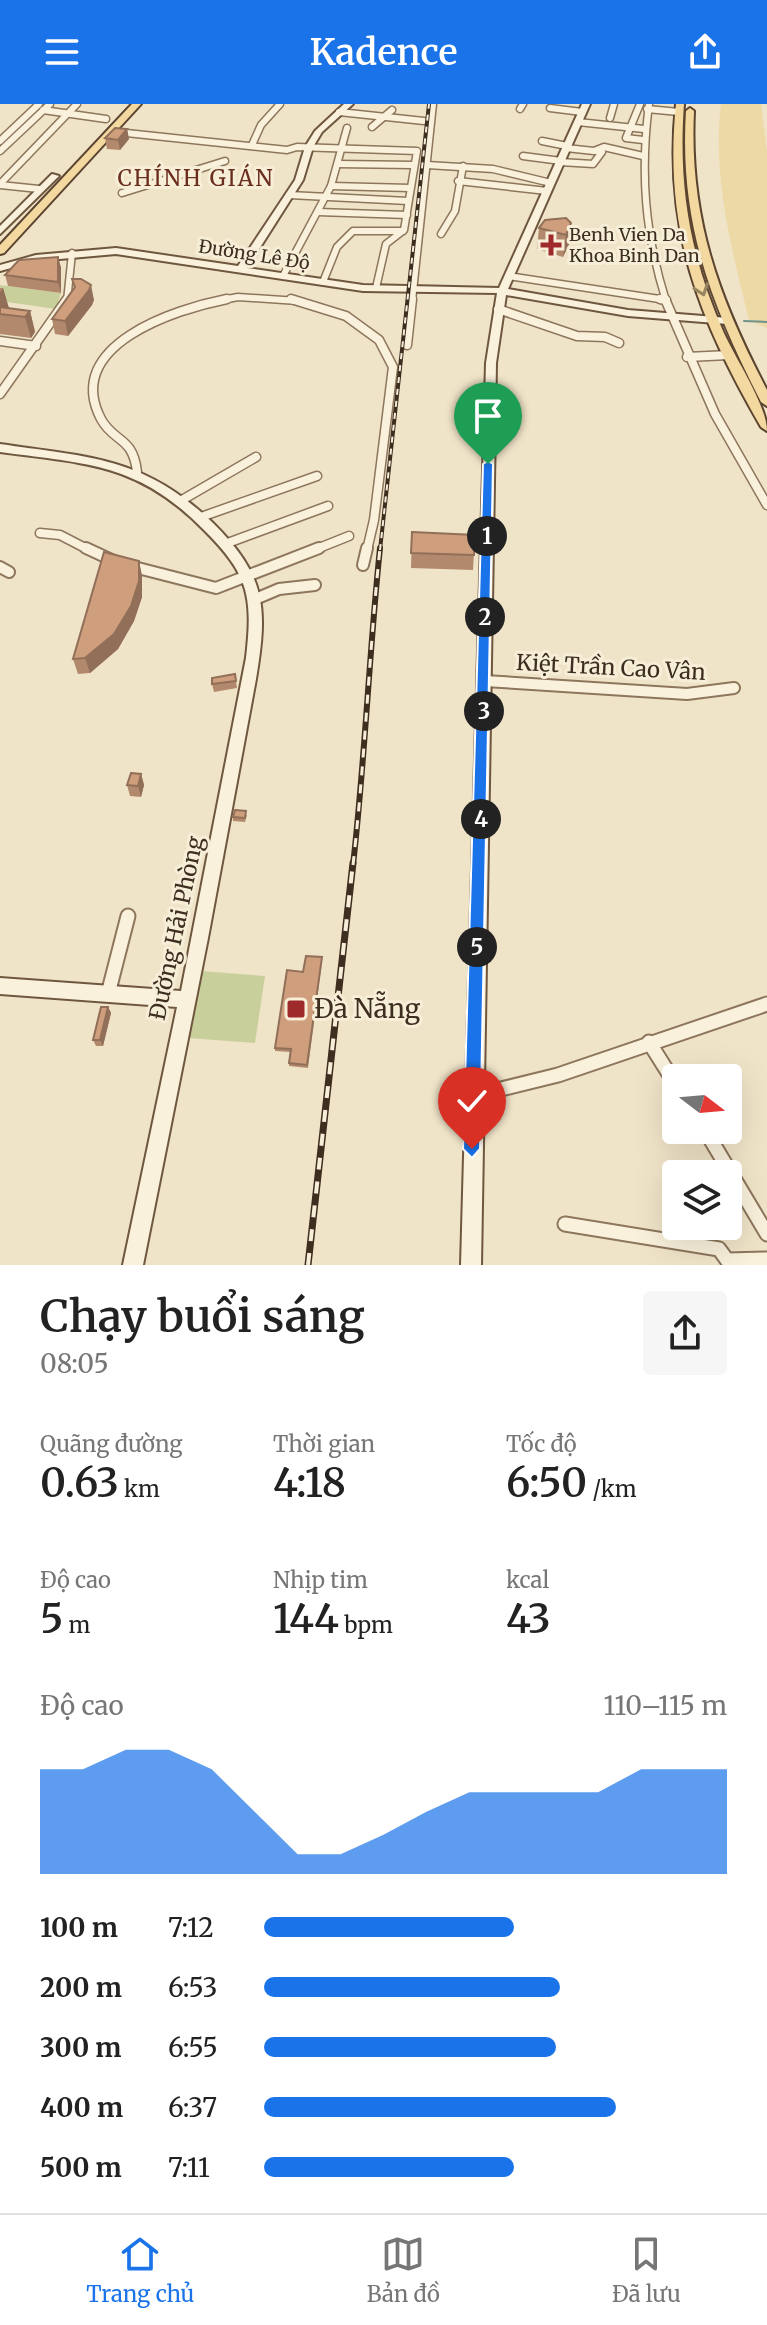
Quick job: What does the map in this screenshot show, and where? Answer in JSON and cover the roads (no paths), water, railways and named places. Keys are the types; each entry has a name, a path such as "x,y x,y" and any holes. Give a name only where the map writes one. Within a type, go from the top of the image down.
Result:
{"main road":[{"path":"1,260 59,179 106,119 122,104"},
{"path":"0,238 137,104"},
{"path":"681,135 691,104"},
{"path":"679,111 689,251 713,320 767,427"},
{"path":"106,119 120,120"},
{"path":"686,208 728,321 767,402"}],"street":[{"path":"0,141 41,107 50,104"},
{"path":"0,184 77,104"},
{"path":"252,145 261,125 280,104"},
{"path":"241,269 303,172 309,147 319,131 349,104"},
{"path":"407,345 433,104"},
{"path":"610,118 614,104"},
{"path":"640,104 626,138 643,140"},
{"path":"679,111 648,106 643,140 646,216 666,300 687,357 728,439 767,505"},
{"path":"41,107 106,119"},
{"path":"0,151 41,107"},
{"path":"471,1265 491,363 498,309 505,283 584,108 550,108"},
{"path":"372,127 392,110"},
{"path":"659,116 679,111"},
{"path":"339,112 424,121"},
{"path":"578,122 644,129"},
{"path":"283,276 331,186 347,128"},
{"path":"110,131 287,150 309,147 417,151 403,231 386,244 376,288"},
{"path":"523,156 593,164 602,152 542,141"},
{"path":"593,151 604,147 643,156"},
{"path":"448,158 449,163 459,166"},
{"path":"122,193 225,161"},
{"path":"338,164 413,165"},
{"path":"357,187 360,164"},
{"path":"427,165 493,169 549,187"},
{"path":"441,234 454,213 459,166"},
{"path":"489,184 493,169"},
{"path":"0,231 39,189 59,179"},
{"path":"458,181 549,187"},
{"path":"0,184 39,189"},
{"path":"331,186 410,188"},
{"path":"289,195 408,201"},
{"path":"318,212 407,215"},
{"path":"323,282 337,247 353,231 403,231"},
{"name":"Đường Lê Độ","path":"1,260 17,262 72,253 125,252 376,288 413,289 505,283 602,310 728,321"},
{"path":"0,394 67,304 72,253"},
{"path":"1,260 7,254 17,262"},
{"path":"505,283 666,300"},
{"path":"137,472 135,453 101,420 93,393 96,371 131,331 185,307 246,297 291,299 346,316 379,340 393,367 374,520 363,565"},
{"path":"498,309 531,316 575,335 607,337 619,343"},
{"path":"0,341 36,346"},
{"path":"687,357 729,355"},
{"name":"Đường Hải Phòng","path":"0,448 137,472 182,500 201,517 247,574 253,600 255,630 248,678 133,1265"},
{"path":"182,500 256,457"},
{"path":"201,517 317,476"},
{"path":"225,544 328,506"},
{"path":"40,533 55,532 105,558 216,588 349,536"},
{"path":"253,600 279,589 315,585"},
{"name":"Kiệt Trần Cao Vân","path":"485,681 687,694 734,688"},
{"path":"108,994 128,916"},
{"path":"0,986 186,1000"},
{"path":"473,1096 558,1075 767,1004"},
{"path":"649,1042 663,1064"},
{"path":"713,1144 767,1234"},
{"path":"565,1224 719,1249 727,1260 767,1259"}],"waterway":[{"path":"744,321 767,322"}],"railway":[{"path":"380,550 429,104"},
{"path":"353,865 380,548"},
{"path":"308,1265 353,863"}],"place":[{"name":"Benh Vien Da Khoa Binh Dan","path":"551,245"},
{"name":"Đà Nẵng","path":"296,1009"}],"district":[{"name":"CHÍNH GIÁN","path":"196,178"}]}
